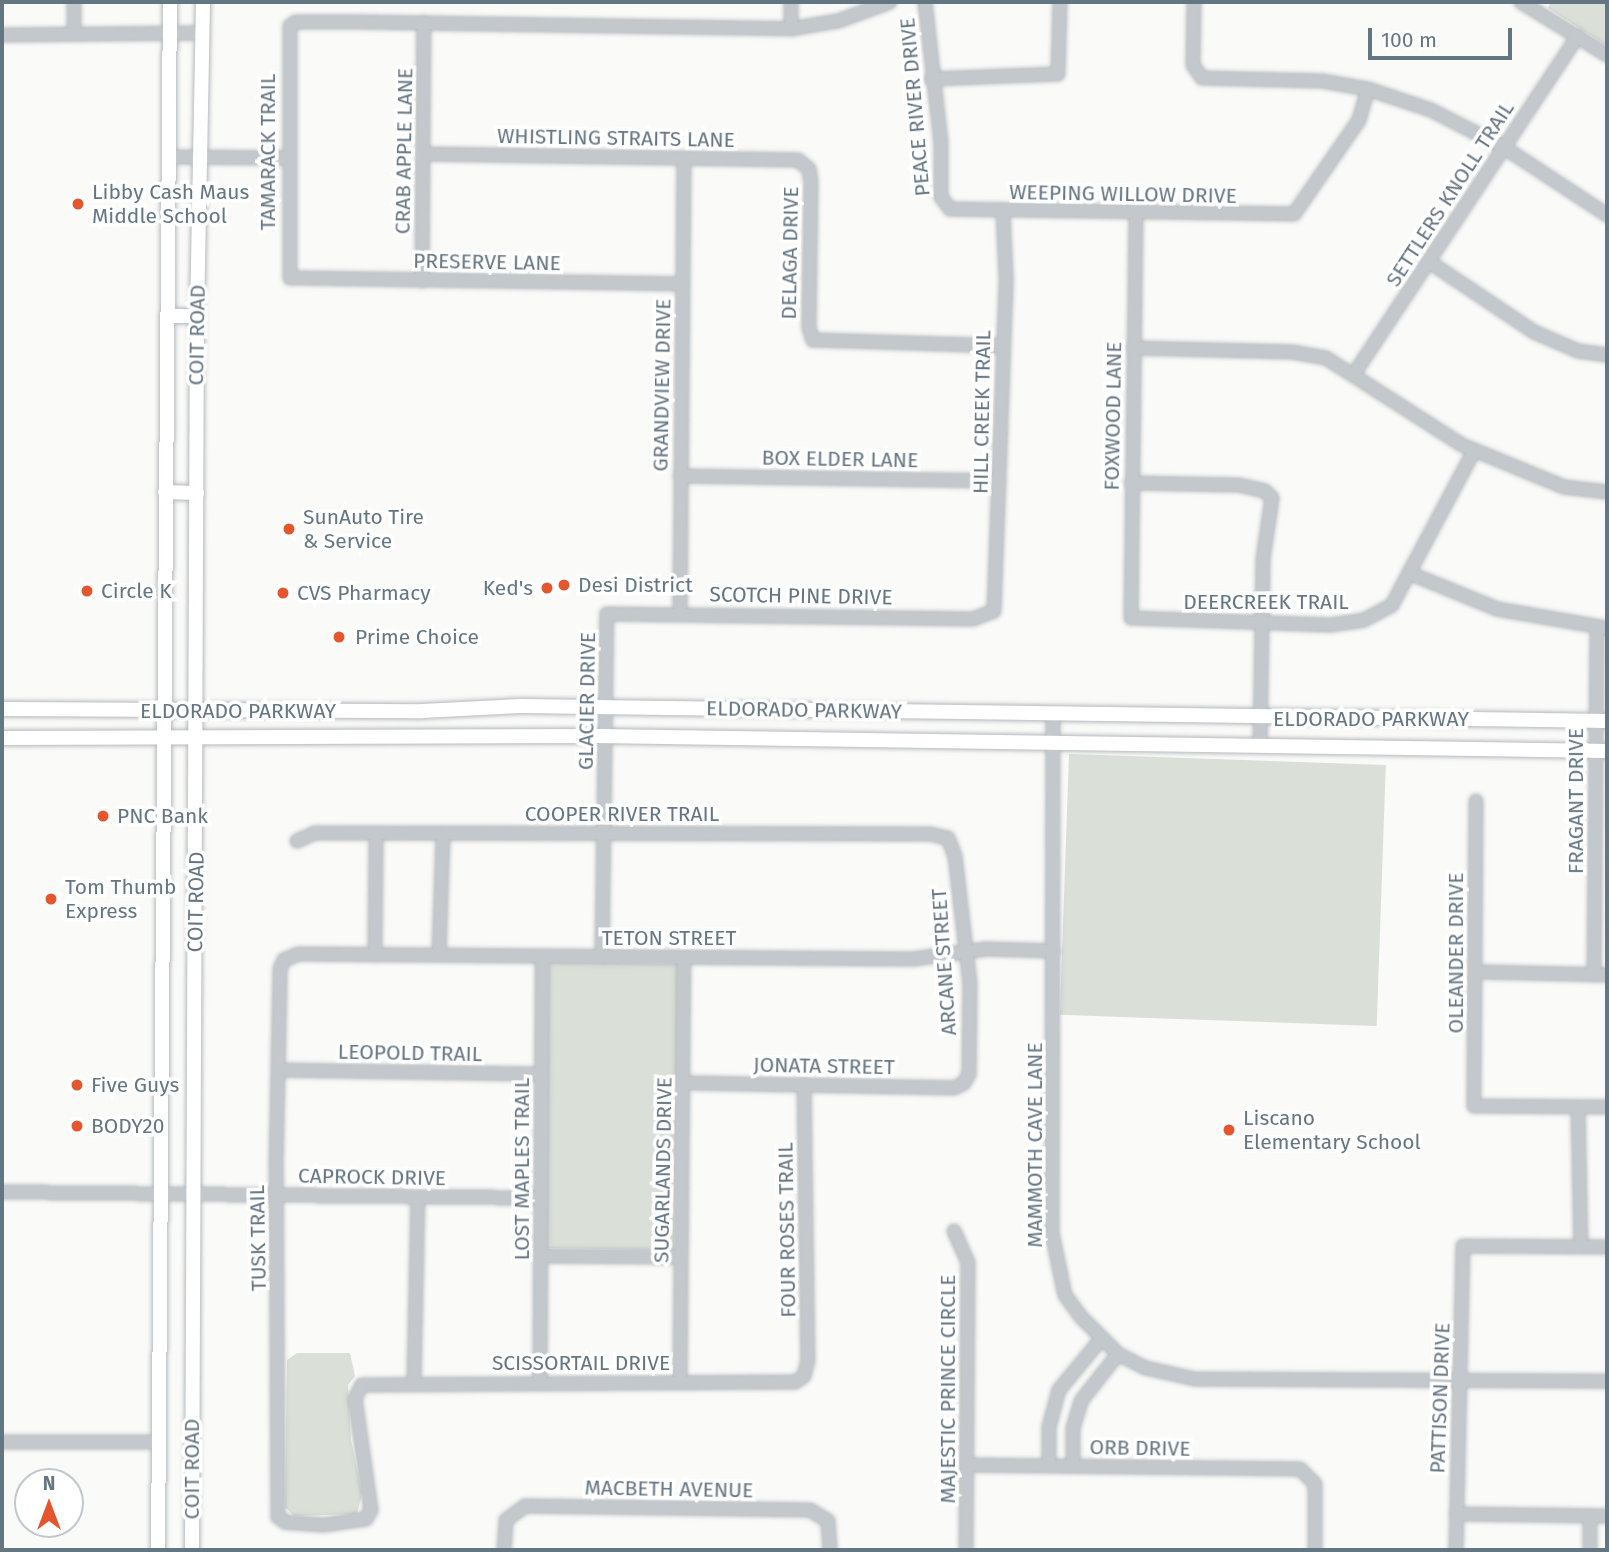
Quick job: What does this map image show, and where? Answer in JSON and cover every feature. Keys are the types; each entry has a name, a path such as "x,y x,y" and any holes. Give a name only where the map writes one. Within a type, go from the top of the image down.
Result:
{"main road":[{"name":"COIT ROAD","path":"158,1550 170,2"},
{"name":"COIT ROAD","path":"192,1550 198,740 197,316 203,2"},
{"path":"167,316 197,316"},
{"path":"165,492 197,493"},
{"name":"ELDORADO PARKWAY","path":"2,709 164,712 607,707 1601,721"},
{"path":"422,711 422,738"},
{"name":"ELDORADO PARKWAY","path":"2,738 198,740 606,736 1601,751"}],"street":[{"path":"74,2 74,34"},
{"path":"791,2 791,29"},
{"path":"424,22 791,29 838,21 890,2"},
{"name":"PEACE RIVER DRIVE","path":"925,2 931,79 941,142 941,197 947,208"},
{"path":"931,79 1058,74 1060,2"},
{"path":"1194,2 1196,75 1215,80 1322,81 1368,89 1431,110 1505,148 1607,215"},
{"path":"1521,2 1607,55"},
{"name":"TAMARACK TRAIL","path":"290,278 287,158 290,26 296,22 424,22"},
{"name":"CRAB APPLE LANE","path":"422,281 424,22"},
{"path":"2,35 202,33"},
{"name":"SETTLERS KNOLL TRAIL","path":"1354,374 1431,263 1578,35"},
{"name":"WEEPING WILLOW DRIVE","path":"947,208 1136,214 1298,212 1359,120 1368,89"},
{"name":"WHISTLING STRAITS LANE","path":"422,154 798,160 807,166"},
{"path":"168,157 287,158"},
{"name":"GRANDVIEW DRIVE","path":"680,614 684,158"},
{"name":"DELAGA DRIVE","path":"807,166 811,181 809,328 813,340 1001,346"},
{"name":"HILL CREEK TRAIL","path":"993,614 1001,346 1006,277 1003,211"},
{"name":"FOXWOOD LANE","path":"1131,618 1130,483 1136,214"},
{"path":"1431,263 1534,332 1578,351 1607,355"},
{"name":"PRESERVE LANE","path":"290,278 683,284"},
{"path":"1133,348 1300,352 1326,358 1474,451 1564,487 1607,492"},
{"name":"DEERCREEK TRAIL","path":"1131,618 1331,625 1364,620 1392,605 1474,451"},
{"name":"BOX ELDER LANE","path":"680,476 999,481"},
{"path":"1130,483 1239,485 1270,495 1263,559 1261,746"},
{"path":"1409,573 1497,609 1602,627"},
{"name":"SCOTCH PINE DRIVE","path":"607,614 973,618 993,614"},
{"name":"GLACIER DRIVE","path":"602,957 607,614"},
{"name":"FRAGANT DRIVE","path":"1601,975 1602,627"},
{"name":"MAMMOTH CAVE LANE","path":"1054,714 1055,1263 1065,1295 1101,1339 1118,1354 1146,1368 1195,1379 1607,1381"},
{"name":"OLEANDER DRIVE","path":"1476,801 1474,1106 1578,1107"},
{"name":"COOPER RIVER TRAIL","path":"298,841 315,833 948,838"},
{"path":"374,955 376,833"},
{"path":"439,955 443,833"},
{"name":"ARCANE STREET","path":"948,838 955,856 966,952 970,1021 969,1074 964,1083"},
{"name":"TETON STREET","path":"284,960 298,954 913,959 966,952 1054,951"},
{"name":"LOST MAPLES TRAIL","path":"540,1382 542,956"},
{"name":"SUGARLANDS DRIVE","path":"680,1382 684,958"},
{"name":"TUSK TRAIL","path":"284,960 280,969 278,1070 278,1517 285,1522 324,1525 366,1519"},
{"path":"1476,972 1601,975"},
{"name":"LEOPOLD TRAIL","path":"278,1070 542,1074"},
{"name":"JONATA STREET","path":"683,1083 954,1088 964,1083"},
{"name":"FOUR ROSES TRAIL","path":"804,1084 808,1360 804,1376"},
{"path":"1607,1107 1578,1107 1581,1247 1607,1247"},
{"name":"CAPROCK DRIVE","path":"2,1192 541,1198"},
{"path":"414,1382 418,1197"},
{"name":"MAJESTIC PRINCE CIRCLE","path":"954,1231 968,1263 966,1550"},
{"name":"PATTISON DRIVE","path":"1456,1550 1463,1246 1581,1247"},
{"path":"541,1255 681,1257"},
{"path":"1049,1466 1049,1427 1059,1390 1101,1339"},
{"path":"1073,1466 1073,1428 1081,1401 1118,1354"},
{"name":"SCISSORTAIL DRIVE","path":"366,1519 371,1510 357,1416 358,1388 414,1382 795,1382 804,1376"},
{"path":"2,1442 159,1442"},
{"name":"ORB DRIVE","path":"967,1465 1294,1469 1310,1475 1316,1490 1315,1550"},
{"name":"MACBETH AVENUE","path":"504,1550 505,1524 512,1512 525,1506 810,1510 824,1517 830,1529 830,1550"},
{"path":"1456,1514 1607,1516"},
{"path":"1590,1516 1590,1550"}],"shaded area":[{"path":"1551,2 1607,2 1607,46 1548,8"},
{"path":"1069,754 1386,765 1377,1026 1060,1015"},
{"path":"549,962 679,964 674,1250 544,1248"},
{"path":"297,1353 350,1353 355,1376 348,1385 351,1440 362,1494 357,1514 294,1516 285,1507 287,1360"}],"place":[{"name":"Libby Cash Maus Middle School","path":"78,204"},
{"name":"SunAuto Tire & Service","path":"289,529"},
{"name":"Desi District","path":"564,585"},
{"name":"Ked's","path":"547,588"},
{"name":"Circle K","path":"87,591"},
{"name":"CVS Pharmacy","path":"283,593"},
{"name":"Prime Choice","path":"339,637"},
{"name":"PNC Bank","path":"103,816"},
{"name":"Tom Thumb Express","path":"51,899"},
{"name":"Five Guys","path":"77,1085"},
{"name":"BODY20","path":"77,1126"},
{"name":"Liscano Elementary School","path":"1229,1130"}]}
